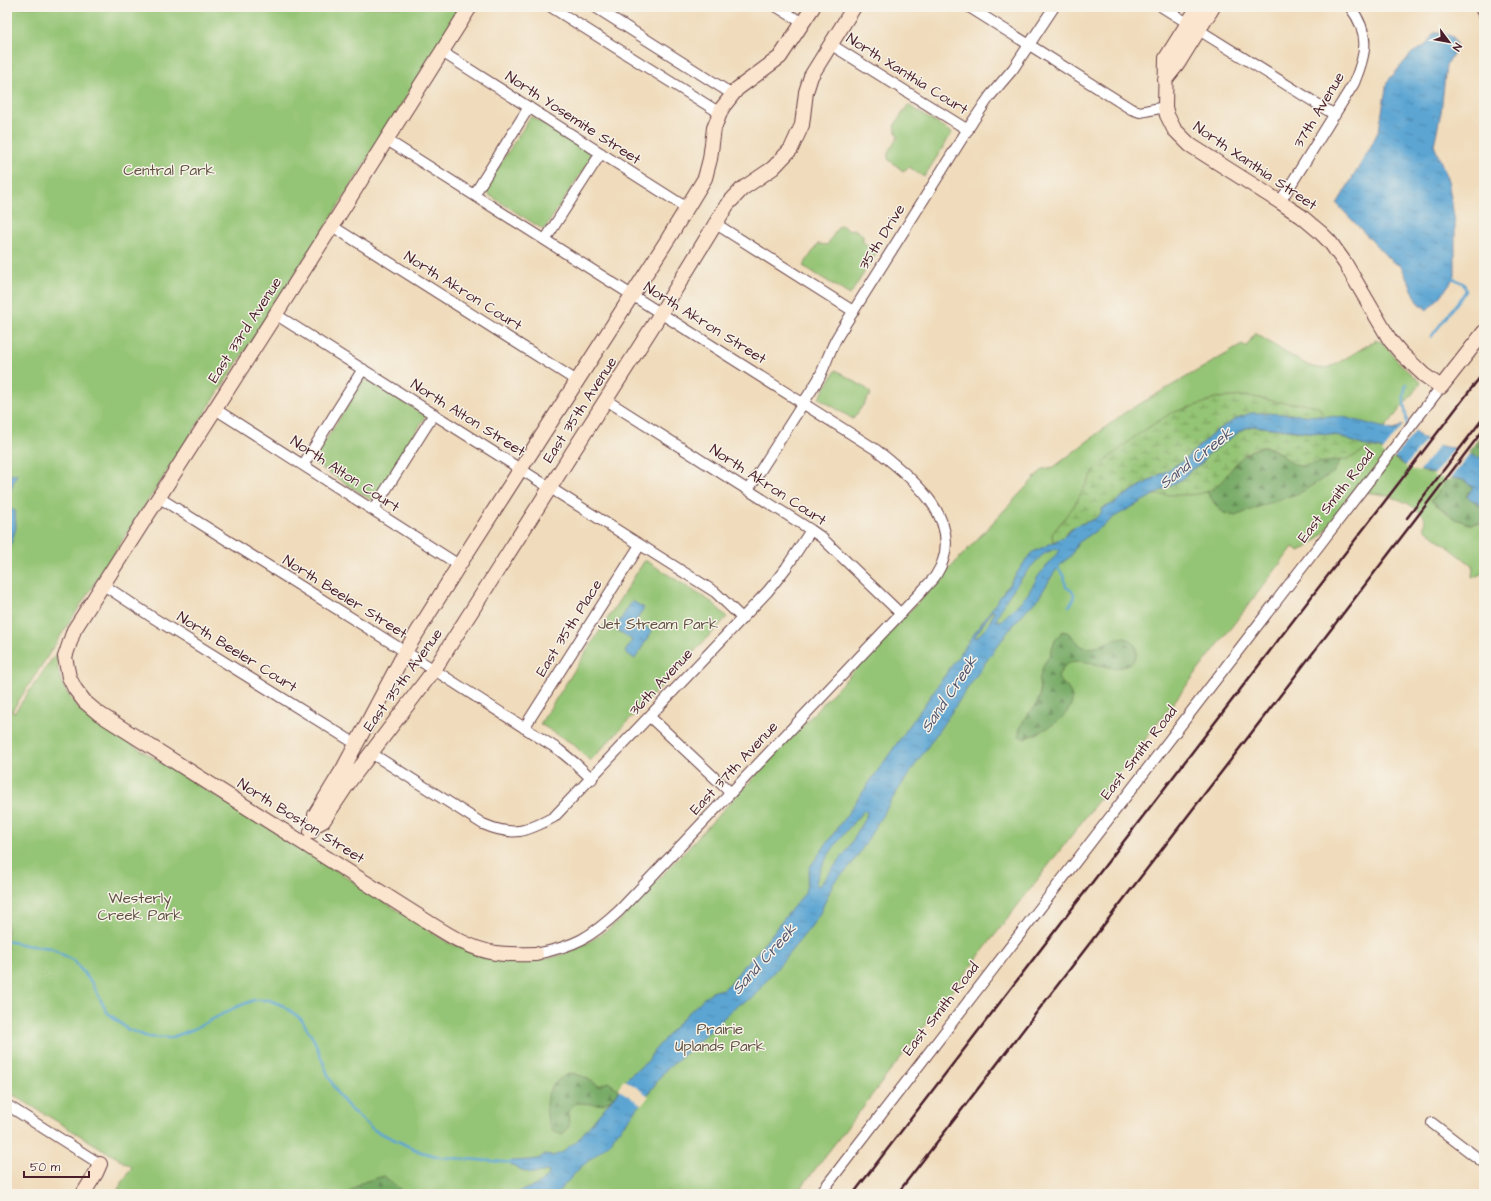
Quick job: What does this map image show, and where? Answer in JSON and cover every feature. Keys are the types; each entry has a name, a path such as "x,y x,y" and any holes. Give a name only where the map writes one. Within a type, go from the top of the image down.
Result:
{"street":[{"name":"East 33rd Avenue","path":"69,677 65,657 74,630 470,7"},
{"path":"551,7 720,113"},
{"path":"595,7 732,94"},
{"path":"777,7 803,23"},
{"name":"East 35th Avenue","path":"304,842 314,826 315,815 334,785 405,652 687,208 706,174 710,160 714,128 720,113 732,94 747,81 780,58 813,7"},
{"name":"East 35th Avenue","path":"314,826 324,821 349,782 434,670 661,314 727,205 738,192 748,184 774,168 791,149 802,125 806,92 811,76 854,7"},
{"path":"970,7 1131,109 1140,112 1165,107 1166,58 1213,7"},
{"name":"35th Drive","path":"748,490 823,370 833,343 983,105 1007,78 1054,7"},
{"path":"1162,7 1335,114"},
{"path":"1194,26 1198,7"},
{"name":"37th Avenue","path":"1280,202 1354,83 1363,63 1365,44 1362,28 1350,7"},
{"path":"1482,7 1484,12"},
{"name":"North Xanthia Court","path":"830,44 968,130"},
{"name":"North Yosemite Street","path":"442,52 687,208"},
{"path":"474,195 529,107"},
{"name":"North Xanthia Street","path":"1165,107 1174,129 1185,142 1311,223 1330,242 1390,340 1401,354 1424,375 1442,387"},
{"name":"North Akron Street","path":"386,140 876,449 896,464 934,503 941,519 945,534 945,550 936,575"},
{"path":"545,240 601,153"},
{"path":"716,224 853,311"},
{"name":"North Akron Court","path":"332,226 577,381"},
{"name":"North Alton Street","path":"276,314 715,592 742,618"},
{"name":"East Smith Road","path":"820,1194 1484,332"},
{"path":"302,465 363,369"},
{"name":"North Akron Court","path":"606,400 821,537 900,613"},
{"name":"North Alton Court","path":"215,409 459,565"},
{"path":"373,510 434,414"},
{"name":"North Beeler Street","path":"158,497 559,750 592,779"},
{"name":"36th Avenue","path":"371,753 483,824 498,831 515,833 533,829 554,818 650,717 780,577 811,530"},
{"name":"East 35th Place","path":"524,728 640,545"},
{"name":"East 37th Avenue","path":"536,954 560,949 580,942 601,928 619,911 732,793 936,575"},
{"name":"North Beeler Court","path":"102,584 152,617 356,744"},
{"name":"North Boston Street","path":"69,677 75,689 85,702 98,713 454,938 476,948 495,953 512,955 536,954"},
{"path":"650,717 732,793"},
{"path":"8,1108 100,1164 83,1194"},
{"path":"1432,1123 1484,1163"}],"green space":[{"name":"Central Park","path":"7,7 462,7 327,224 12,711 7,707"},
{"path":"908,105 952,133 924,177 909,167 903,171 888,159 888,152 898,137 894,126"},
{"path":"531,116 593,155 544,230 483,191"},
{"path":"839,226 843,226 848,230 854,229 863,235 863,242 877,252 850,295 803,266 818,244 827,245"},
{"name":"Prairie Uplands Park","path":"1255,333 1296,359 1312,367 1320,368 1327,368 1336,364 1376,340 1382,342 1403,367 1421,383 1369,448 1380,449 1396,460 1415,469 1449,477 1431,501 1456,519 1470,524 1484,522 1484,573 1472,578 1473,566 1424,528 1425,520 1423,514 1409,504 1386,496 1353,491 1330,526 1319,538 1299,551 1293,547 796,1194 670,1194 668,1192 665,1194 115,1194 132,1167 7,1091 7,709 14,713 57,652 58,670 64,686 72,701 84,715 325,863 445,941 454,945 518,959 539,960 552,958 565,954 590,942 621,919 1043,469 1054,467 1124,413 1242,345 1246,347"},
{"path":"836,370 867,389 871,394 853,419 819,398"},
{"path":"365,378 426,416 373,501 312,462"},
{"path":"1249,396 1278,402 1309,404 1319,407 1324,417 1288,414 1240,417 1217,430 1183,461 1122,497 1115,503 1103,508 1101,513 1095,519 1071,529 1062,538 1053,542 1052,534 1074,506 1095,469 1137,435 1171,413 1215,398"},
{"path":"1253,426 1335,435 1362,445 1374,447 1346,459 1302,466 1292,463 1273,449 1262,447 1252,450 1245,455 1238,461 1221,482 1206,492 1186,495 1152,495 1184,478 1189,471 1202,463 1207,455 1243,429"},
{"path":"1484,432 1484,458 1478,458 1467,454"},
{"path":"1263,447 1272,449 1283,455 1291,462 1301,466 1318,462 1340,461 1334,472 1300,493 1235,516 1224,513 1217,507 1207,492 1218,484 1240,458 1252,450"},
{"path":"1449,477 1463,480 1473,487 1475,502 1484,507 1484,522 1470,524 1456,519 1431,501"},
{"name":"Jet Stream Park","path":"645,560 713,603 727,617 590,761 573,744 540,724"},
{"path":"1063,631 1070,634 1080,645 1087,648 1092,648 1117,638 1125,638 1130,640 1136,646 1137,650 1135,659 1128,665 1114,668 1078,661 1066,664 1058,678 1070,692 1072,700 1070,708 1057,722 1024,739 1019,736 1019,732 1026,716 1035,707 1040,696 1039,680 1044,664 1050,655 1055,640"},
{"path":"572,1073 585,1077 599,1086 608,1082 619,1090 614,1097 604,1103 575,1103 568,1112 569,1126 563,1135 552,1131 547,1113 547,1096 550,1089 556,1082"},
{"path":"384,1176 401,1190 402,1194 347,1194 360,1183"}],"water":[{"path":"1434,33 1444,33 1453,37 1457,47 1446,66 1441,112 1434,145 1448,180 1455,222 1455,276 1441,296 1427,310 1418,302 1401,266 1391,261 1337,204 1379,130 1387,82 1412,53 1426,45"},
{"name":"Sand Creek","path":"1251,413 1264,413 1343,417 1393,430 1400,426 1410,425 1425,440 1434,444 1455,448 1473,456 1484,458 1484,491 1482,495 1484,497 1484,507 1467,497 1473,487 1463,480 1422,471 1405,465 1381,449 1362,445 1335,435 1253,426 1243,429 1207,455 1202,463 1189,471 1184,478 1114,517 1078,543 1070,557 1064,561 1054,573 1036,602 1028,608 1010,629 989,657 896,793 850,867 834,882 820,913 810,928 753,997 732,1009 721,1021 664,1072 637,1109 613,1137 612,1141 580,1168 556,1194 513,1194 537,1185 548,1176 549,1172 530,1173 512,1166 512,1161 538,1159 544,1155 553,1156 563,1152 576,1142 617,1093 627,1078 648,1061 653,1052 681,1020 706,996 714,991 723,989 731,983 744,965 755,955 805,893 810,867 1031,553 1062,538 1076,526 1095,519 1101,513 1103,508 1115,503 1122,497 1183,461 1217,430 1240,417","holes":["1058,549 1059,551 1039,575 1027,595 1001,621 997,621 1002,606 1024,576 1038,559 1044,554","992,611 994,611 987,627 976,638 974,638","864,810 867,811 866,816 848,849 820,885 817,886 818,875 823,865 843,835"]},
{"path":"17,473 7,500 7,477"},
{"path":"7,509 15,510 16,528 10,547 7,547"},
{"path":"632,601 644,608 636,621 652,631 635,659 625,652 632,640 615,629"}],"pier":[{"path":"1404,424 1411,424 1416,430 1393,460 1382,452"},
{"path":"1427,439 1440,444 1419,472 1405,467"},
{"path":"1456,446 1470,453 1449,480 1433,476"},
{"path":"624,1079 649,1096 642,1105 618,1089"}],"waterway":[{"path":"1431,337 1466,291 1464,284 1451,277"},
{"path":"1407,384 1404,399 1407,427"},
{"path":"1057,566 1064,577 1066,587 1074,594 1073,601 1069,606"},
{"path":"7,941 51,948 74,961 92,983 107,1012 127,1029 148,1037 170,1038 194,1029 234,1008 254,1000 269,1000 284,1006 301,1019 314,1040 329,1077 338,1094 351,1110 374,1130 421,1152 440,1157 515,1163"}],"railway":[{"path":"853,1194 1484,372"},
{"path":"1407,518 1484,417"},
{"path":"897,1194 1484,429"}],"park label":[{"name":"Westerly Creek Park","path":"140,906"}]}
